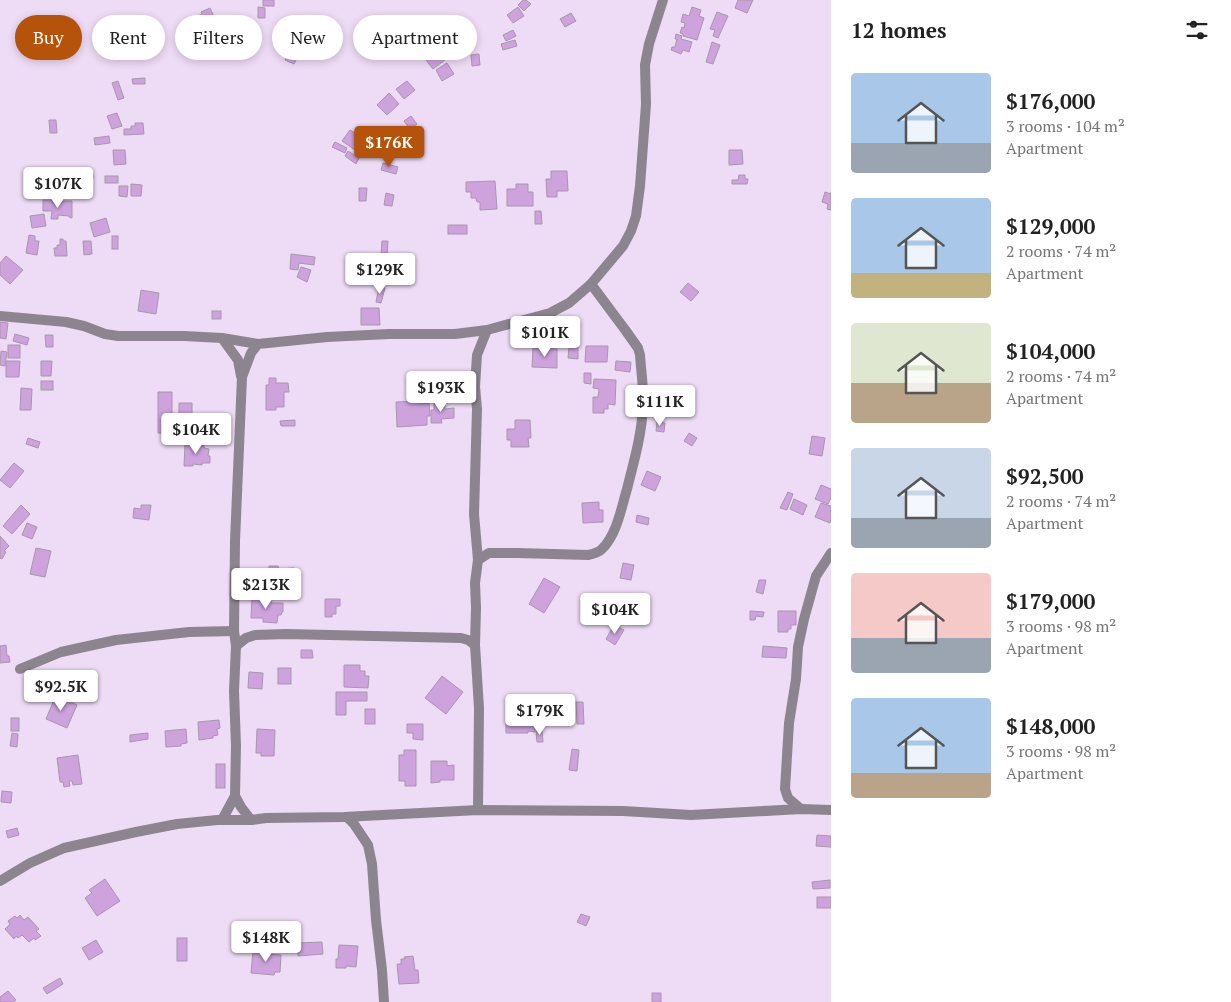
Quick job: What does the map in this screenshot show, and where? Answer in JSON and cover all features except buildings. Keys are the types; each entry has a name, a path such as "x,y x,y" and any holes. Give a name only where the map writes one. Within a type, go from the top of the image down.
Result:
{"street":[{"path":"0,316 66,322 105,334 124,337 184,336 222,338 258,344 326,337 389,334 456,334 487,330 550,313 569,303 591,284 623,246 631,231 636,216 640,186 646,104 646,65 649,44 663,0"},
{"path":"478,560 489,553 594,554 601,550 613,534 641,428 644,403 640,355 638,348 591,284"},
{"path":"478,810 479,708 475,645 475,582 478,560 474,514 477,423 475,387 476,355 487,330"},
{"path":"222,338 238,360 242,377 235,541 234,628 236,646 234,691 236,796 241,808 251,820"},
{"path":"242,377 251,353 258,344"},
{"path":"801,809 788,798 785,789 789,723 796,679 798,647 804,619 816,576 831,553"},
{"path":"20,669 61,652 116,640 234,628 251,636"},
{"path":"236,646 246,638 255,635 286,634 460,638 468,640 475,645"},
{"path":"222,820 236,796"},
{"path":"0,881 30,863 64,848 177,824 222,820 347,817 478,810 623,811 691,815 801,809 831,810"},
{"path":"347,817 354,824 368,846 372,864 384,1002"}]}
